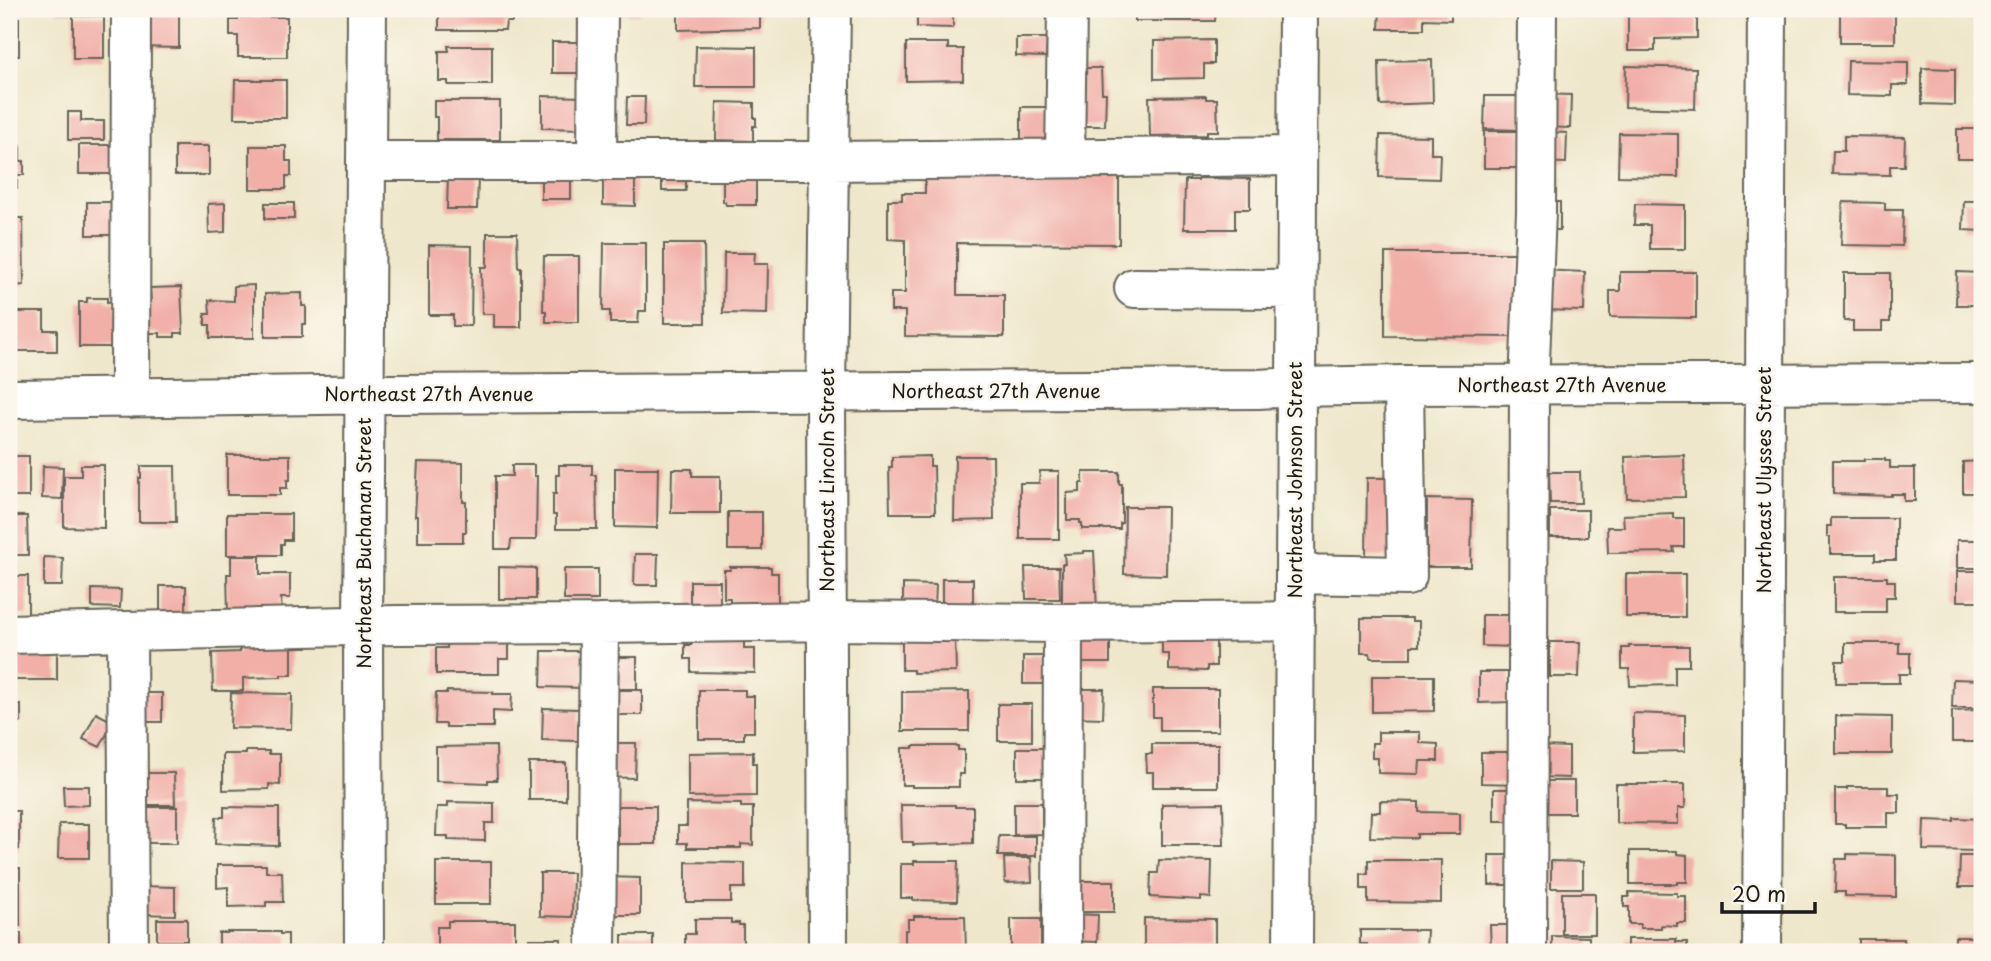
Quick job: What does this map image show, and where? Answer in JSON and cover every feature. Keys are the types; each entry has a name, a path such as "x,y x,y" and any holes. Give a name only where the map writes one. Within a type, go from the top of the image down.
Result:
{"street":[{"path":"130,398 131,9"},
{"name":"Northeast Buchanan Street","path":"364,952 367,9"},
{"path":"597,162 598,9"},
{"name":"Northeast Lincoln Street","path":"828,952 826,391 831,9"},
{"path":"1065,158 1067,9"},
{"name":"Northeast Johnson Street","path":"1293,952 1298,9"},
{"path":"1527,952 1530,384 1536,212 1537,9"},
{"name":"Northeast Ulysses Street","path":"1762,952 1767,9"},
{"path":"366,161 829,161 1296,156"},
{"path":"1134,288 1296,289"},
{"name":"Northeast 27th Avenue","path":"9,399 1258,389 1404,385 1982,383"},
{"path":"1295,574 1407,576 1404,385"},
{"path":"9,634 363,626 827,621 1295,621"},
{"path":"1062,952 1063,623"},
{"path":"596,952 599,624"},
{"path":"127,631 129,952"}],"building":[{"path":"57,9 92,9 92,12 57,12"},
{"path":"439,9 512,9 512,22 506,22 505,30 439,30"},
{"path":"607,9 639,9 639,14 607,14"},
{"path":"678,9 760,9 760,28 678,30"},
{"path":"917,9 953,9 953,28 917,27"},
{"path":"1135,9 1216,9 1215,21 1135,21"},
{"path":"1380,9 1451,9 1451,20 1424,19 1424,29 1379,29"},
{"path":"1628,9 1697,9 1697,38 1655,39 1655,51 1628,51"},
{"path":"1840,9 1895,9 1895,43 1840,43"},
{"path":"137,14 179,14 179,48 137,47"},
{"path":"73,16 104,16 104,59 73,59"},
{"path":"238,17 287,17 287,57 238,57 238,36 230,36 230,20 238,20"},
{"path":"9,18 19,18 19,56 9,56"},
{"path":"1016,38 1047,38 1046,57 1016,56"},
{"path":"1214,40 1214,64 1204,64 1204,78 1154,79 1154,41"},
{"path":"552,42 582,42 582,73 552,73"},
{"path":"906,43 948,43 948,49 963,49 963,80 906,81"},
{"path":"448,46 492,46 492,85 448,85 448,81 439,81 439,51 449,51"},
{"path":"696,46 756,47 756,87 695,87"},
{"path":"1432,60 1433,103 1380,105 1379,61"},
{"path":"1848,61 1908,62 1908,85 1892,85 1892,96 1847,95"},
{"path":"1626,66 1696,68 1695,109 1625,107"},
{"path":"1076,68 1101,68 1102,93 1106,93 1105,126 1075,126"},
{"path":"1922,68 1955,69 1955,105 1922,104"},
{"path":"235,80 286,80 286,118 234,118"},
{"path":"1542,94 1571,95 1570,128 1541,127"},
{"path":"542,96 585,97 584,129 542,128"},
{"path":"1206,96 1206,99 1217,99 1218,131 1207,131 1207,135 1150,136 1149,97"},
{"path":"1485,96 1521,96 1521,130 1484,129"},
{"path":"627,97 645,97 644,125 626,125"},
{"path":"434,101 500,101 500,140 437,140"},
{"path":"717,102 754,103 756,126 753,126 753,141 716,140"},
{"path":"1021,107 1051,107 1051,139 1021,139"},
{"path":"68,112 81,112 81,121 104,121 104,140 68,140"},
{"path":"1957,129 1982,129 1982,159 1957,159"},
{"path":"1484,131 1521,131 1521,168 1484,168"},
{"path":"1542,132 1567,133 1566,163 1541,162"},
{"path":"1619,133 1678,134 1678,177 1618,176"},
{"path":"1380,135 1431,136 1431,154 1440,154 1439,179 1379,177"},
{"path":"1844,136 1905,137 1904,166 1890,166 1890,175 1832,174 1833,151 1844,151"},
{"path":"9,145 20,146 20,161 24,161 24,175 17,175 17,188 9,188"},
{"path":"79,145 117,145 117,174 79,174"},
{"path":"175,146 209,146 209,175 175,175"},
{"path":"250,146 286,146 286,161 291,161 291,176 286,176 286,189 250,189"},
{"path":"662,172 686,172 686,191 662,191"},
{"path":"603,173 635,173 635,206 603,205"},
{"path":"756,173 756,205 726,205 723,202 723,178"},
{"path":"955,174 1119,175 1119,244 957,243 957,295 1004,295 1004,337 905,336 905,311 891,311 891,293 905,293 905,240 888,239 888,200 902,200 902,193 925,193 925,179 955,179"},
{"path":"448,175 478,176 477,209 447,209"},
{"path":"541,177 571,177 571,199 541,199"},
{"path":"1250,179 1250,209 1235,209 1235,229 1184,229 1185,180"},
{"path":"1964,201 1982,201 1982,231 1963,230"},
{"path":"87,202 115,202 115,235 87,235"},
{"path":"1541,202 1560,202 1560,230 1542,230"},
{"path":"1843,202 1885,203 1885,210 1903,210 1902,246 1841,245"},
{"path":"225,203 225,232 209,233 208,204"},
{"path":"265,203 294,203 294,219 265,219"},
{"path":"1635,204 1685,205 1685,249 1650,249 1650,225 1634,225"},
{"path":"9,218 23,218 24,285 9,286"},
{"path":"487,233 517,233 518,267 521,267 521,327 494,327 494,314 482,314 481,267 487,267"},
{"path":"604,243 646,243 646,311 639,311 638,323 610,323 610,311 603,311"},
{"path":"664,244 704,244 705,323 664,323"},
{"path":"429,245 472,246 471,326 453,326 453,315 429,315"},
{"path":"724,253 755,253 754,264 768,264 767,314 723,313"},
{"path":"1385,253 1517,253 1517,337 1385,336"},
{"path":"544,256 579,256 579,322 546,322 546,311 543,311"},
{"path":"1539,270 1585,272 1584,311 1538,310"},
{"path":"1620,272 1696,272 1696,318 1610,317 1610,291 1620,291"},
{"path":"1957,272 1982,273 1982,305 1956,305"},
{"path":"1844,273 1890,273 1890,322 1882,322 1882,331 1853,331 1853,321 1844,321"},
{"path":"254,285 254,338 210,338 210,325 205,325 205,314 210,314 209,300 234,301 234,286"},
{"path":"181,287 183,333 175,333 175,337 160,337 160,333 147,333 141,301 151,301 150,288"},
{"path":"302,293 302,306 306,306 306,324 302,324 302,337 265,337 265,294"},
{"path":"87,298 107,298 107,302 116,302 116,347 79,347 79,302 87,302"},
{"path":"9,312 44,312 44,330 57,330 57,351 9,351"},
{"path":"227,455 290,455 290,480 287,480 287,488 280,488 280,495 227,495"},
{"path":"1684,455 1685,497 1627,498 1625,457"},
{"path":"9,456 29,456 29,497 9,497"},
{"path":"930,456 930,466 934,466 935,513 890,513 889,467 892,467 892,457"},
{"path":"955,456 993,456 994,520 954,521"},
{"path":"1885,459 1890,461 1890,468 1915,468 1915,501 1904,501 1904,494 1833,494 1833,461"},
{"path":"1982,461 1982,493 1963,493 1963,462"},
{"path":"418,462 463,463 466,532 463,532 463,542 418,542 418,516 415,516"},
{"path":"81,465 104,465 104,528 64,527 64,476 81,476"},
{"path":"512,465 534,465 534,476 537,476 536,540 511,540 510,549 495,549 495,476 512,476"},
{"path":"559,465 592,465 592,475 596,475 597,529 556,529 553,494 556,494"},
{"path":"43,466 63,467 62,499 42,498"},
{"path":"141,466 175,466 176,522 139,522"},
{"path":"615,468 658,468 657,528 615,527"},
{"path":"672,469 692,469 692,476 720,476 720,513 671,513"},
{"path":"1040,471 1059,471 1059,539 1020,539 1020,483 1039,483"},
{"path":"1083,472 1119,472 1119,484 1122,484 1120,529 1082,529 1080,520 1067,520 1067,493 1080,492"},
{"path":"1549,472 1580,472 1581,503 1550,503"},
{"path":"1367,478 1401,478 1400,557 1366,557"},
{"path":"1427,499 1472,500 1471,567 1427,567"},
{"path":"1125,507 1167,507 1166,575 1124,574"},
{"path":"1550,510 1588,510 1588,537 1550,537"},
{"path":"728,512 762,512 762,550 728,550"},
{"path":"1673,513 1673,518 1684,518 1684,547 1673,547 1674,552 1608,553 1607,527 1624,527 1623,515"},
{"path":"227,514 291,514 291,540 284,540 284,544 281,544 281,555 227,555"},
{"path":"9,516 27,516 28,555 9,555"},
{"path":"1831,518 1896,518 1896,560 1875,560 1875,554 1830,554 1827,526 1831,526"},
{"path":"1957,540 1982,540 1982,568 1957,568"},
{"path":"1094,551 1097,610 1062,610 1064,554"},
{"path":"635,554 658,554 657,585 634,585"},
{"path":"231,556 260,556 260,574 290,574 290,598 281,598 282,613 228,614 227,574 231,574"},
{"path":"44,557 63,558 62,586 44,586"},
{"path":"499,567 536,568 536,599 499,599"},
{"path":"730,567 771,567 771,573 778,573 778,606 730,608 730,598 724,598 724,570 730,570"},
{"path":"1025,567 1059,567 1060,599 1026,599"},
{"path":"564,569 598,569 598,600 564,600"},
{"path":"1957,571 1982,571 1982,601 1957,601"},
{"path":"1626,574 1685,574 1685,617 1626,617"},
{"path":"9,576 28,576 28,615 9,615"},
{"path":"1834,577 1887,577 1887,581 1895,581 1895,597 1886,597 1886,612 1834,612"},
{"path":"942,579 973,579 973,609 942,609"},
{"path":"690,581 720,581 720,611 690,611"},
{"path":"903,584 936,585 935,608 903,608"},
{"path":"160,586 186,586 186,615 160,615"},
{"path":"92,589 121,590 120,608 92,607"},
{"path":"1482,615 1518,615 1517,647 1482,646"},
{"path":"1361,618 1412,618 1412,621 1419,621 1419,646 1411,646 1411,658 1371,658 1370,653 1361,653"},
{"path":"1162,630 1216,638 1216,666 1207,666 1207,671 1169,670 1169,654 1162,654"},
{"path":"1078,631 1110,631 1110,663 1078,663"},
{"path":"691,632 744,632 744,649 755,649 755,673 691,672 691,659 685,659 685,645 691,645"},
{"path":"447,633 509,633 509,659 499,659 499,674 436,674 436,648 447,648"},
{"path":"955,633 956,672 913,673 913,670 902,670 902,635"},
{"path":"239,639 292,640 292,675 243,678 243,691 213,691 212,653 240,652"},
{"path":"9,640 57,646 57,680 9,680"},
{"path":"1550,642 1580,642 1579,677 1550,677"},
{"path":"1845,643 1899,643 1899,653 1910,653 1910,674 1899,674 1899,683 1836,683 1836,661 1845,661"},
{"path":"1689,646 1689,666 1675,666 1675,685 1630,686 1629,669 1622,669 1622,648"},
{"path":"542,651 584,651 584,688 541,687"},
{"path":"1023,656 1043,656 1043,684 1023,684"},
{"path":"605,657 637,657 637,689 605,689"},
{"path":"1479,672 1509,672 1510,702 1479,703"},
{"path":"1372,676 1434,676 1434,711 1372,712"},
{"path":"1953,679 1982,680 1982,708 1952,708"},
{"path":"1072,689 1104,689 1103,718 1072,717"},
{"path":"1153,689 1218,689 1218,731 1160,731 1160,717 1153,717"},
{"path":"614,690 642,690 642,715 614,715"},
{"path":"699,690 745,690 745,696 754,696 754,732 744,732 744,739 699,739"},
{"path":"447,691 512,694 511,712 493,711 493,727 446,727 446,724 435,724 436,693"},
{"path":"969,691 969,731 902,731 902,692"},
{"path":"141,693 162,693 162,722 141,722"},
{"path":"231,693 292,694 291,729 230,728"},
{"path":"9,696 13,696 13,705 21,705 21,722 13,722 13,733 9,734"},
{"path":"998,704 1032,704 1032,741 998,741"},
{"path":"543,708 579,709 578,741 542,740"},
{"path":"1982,710 1982,742 1952,742 1952,711"},
{"path":"96,713 113,722 100,747 83,739"},
{"path":"1633,713 1685,715 1685,751 1633,752"},
{"path":"1836,716 1892,717 1892,754 1836,754"},
{"path":"1378,732 1420,732 1420,743 1438,744 1438,761 1420,761 1419,774 1378,773 1378,758 1372,758 1372,743 1378,743"},
{"path":"604,743 636,743 635,778 603,777"},
{"path":"1152,744 1218,744 1218,787 1153,787 1153,772 1147,772 1146,754 1152,754"},
{"path":"496,746 497,780 488,780 488,783 436,781 436,747"},
{"path":"958,746 958,750 964,750 964,774 959,774 959,787 902,785 902,748"},
{"path":"1541,746 1569,747 1569,778 1540,777"},
{"path":"1017,748 1049,748 1049,778 1017,778"},
{"path":"246,751 280,754 280,785 269,784 269,789 223,790 223,754 246,754"},
{"path":"753,752 753,763 756,763 756,796 688,797 688,753"},
{"path":"1481,752 1519,752 1519,784 1481,783"},
{"path":"11,755 11,791 9,791"},
{"path":"529,763 566,763 566,800 529,800"},
{"path":"137,773 174,773 175,805 137,805"},
{"path":"1539,781 1574,781 1574,813 1539,813"},
{"path":"1616,784 1685,784 1685,808 1678,808 1678,824 1616,823"},
{"path":"63,786 89,786 89,805 64,806"},
{"path":"1888,787 1888,794 1899,794 1899,813 1888,813 1888,827 1845,827 1845,824 1835,824 1835,789"},
{"path":"1494,789 1518,789 1518,821 1494,821"},
{"path":"1380,801 1419,802 1419,812 1460,813 1460,834 1417,834 1417,838 1370,837 1371,812 1380,812"},
{"path":"448,802 494,803 494,823 485,823 485,841 448,840 448,836 436,836 437,807 448,807"},
{"path":"687,803 741,804 741,807 753,807 753,845 741,844 741,848 687,848 687,843 678,843 678,826 687,826"},
{"path":"1014,803 1042,803 1042,834 1014,835"},
{"path":"1223,803 1224,845 1162,845 1162,804"},
{"path":"901,805 973,807 973,843 913,845 913,842 902,842"},
{"path":"618,806 656,806 656,844 618,844"},
{"path":"141,807 177,807 177,843 141,843"},
{"path":"224,807 279,808 279,846 215,844 216,817 224,817"},
{"path":"9,811 19,811 19,849 9,849"},
{"path":"1954,818 1982,819 1982,851 1923,850 1924,820 1954,821"},
{"path":"59,824 89,824 89,858 58,858"},
{"path":"999,836 1036,836 1036,856 998,856"},
{"path":"1630,851 1677,851 1677,854 1687,855 1687,882 1630,884"},
{"path":"1847,854 1896,855 1896,897 1845,896 1845,892 1835,892 1836,859 1847,859"},
{"path":"1489,855 1520,855 1520,885 1489,885"},
{"path":"1960,856 1982,856 1982,887 1959,887"},
{"path":"1004,858 1031,858 1032,882 1005,883"},
{"path":"1159,860 1212,861 1211,898 1201,897 1201,900 1150,897 1151,873 1158,873"},
{"path":"1368,860 1441,860 1441,903 1368,902 1368,889 1361,889 1361,874 1368,874"},
{"path":"914,861 958,861 957,901 901,898 901,864 914,864"},
{"path":"1551,861 1583,862 1583,888 1551,888"},
{"path":"436,862 491,862 491,904 436,904"},
{"path":"686,862 745,863 745,888 731,888 731,902 686,902"},
{"path":"217,865 266,865 266,872 282,872 283,902 266,902 266,906 228,907 228,887 217,888"},
{"path":"9,868 20,868 20,926 9,926"},
{"path":"540,873 573,873 572,917 540,916"},
{"path":"606,877 640,878 640,915 606,915"},
{"path":"1080,881 1114,881 1114,912 1081,912"},
{"path":"139,886 175,887 175,915 139,914"},
{"path":"1629,892 1677,893 1677,896 1686,896 1686,923 1677,923 1677,926 1661,925 1661,928 1640,928 1640,924 1629,924 1629,907 1624,907 1624,897 1629,897"},
{"path":"1562,893 1595,893 1595,934 1562,934"},
{"path":"1070,914 1098,915 1097,942 1069,941"},
{"path":"914,916 965,916 966,952 905,952 905,930 908,930 908,919 914,919"},
{"path":"1144,918 1215,919 1215,944 1181,945 1181,951 1144,951"},
{"path":"157,919 187,919 187,941 157,941"},
{"path":"695,919 731,919 731,923 743,925 743,949 730,952 685,952 685,934 695,934"},
{"path":"1011,919 1041,919 1041,950 1011,950"},
{"path":"448,921 515,921 515,945 502,945 502,952 437,952 437,927 448,927"},
{"path":"1490,925 1518,925 1518,952 1491,952"},
{"path":"1360,930 1427,930 1426,952 1367,952 1367,944 1360,944"},
{"path":"9,933 21,933 21,952 9,952"},
{"path":"219,933 288,934 288,952 219,951"},
{"path":"622,935 653,935 653,952 622,952"},
{"path":"1552,936 1589,937 1589,952 1552,952"},
{"path":"1955,937 1982,937 1982,952 1955,952"},
{"path":"529,939 561,939 561,952 529,952"},
{"path":"1627,939 1676,939 1676,942 1687,942 1687,952 1627,952"},
{"path":"1859,939 1904,939 1904,952 1847,952 1847,946 1859,946"}]}
